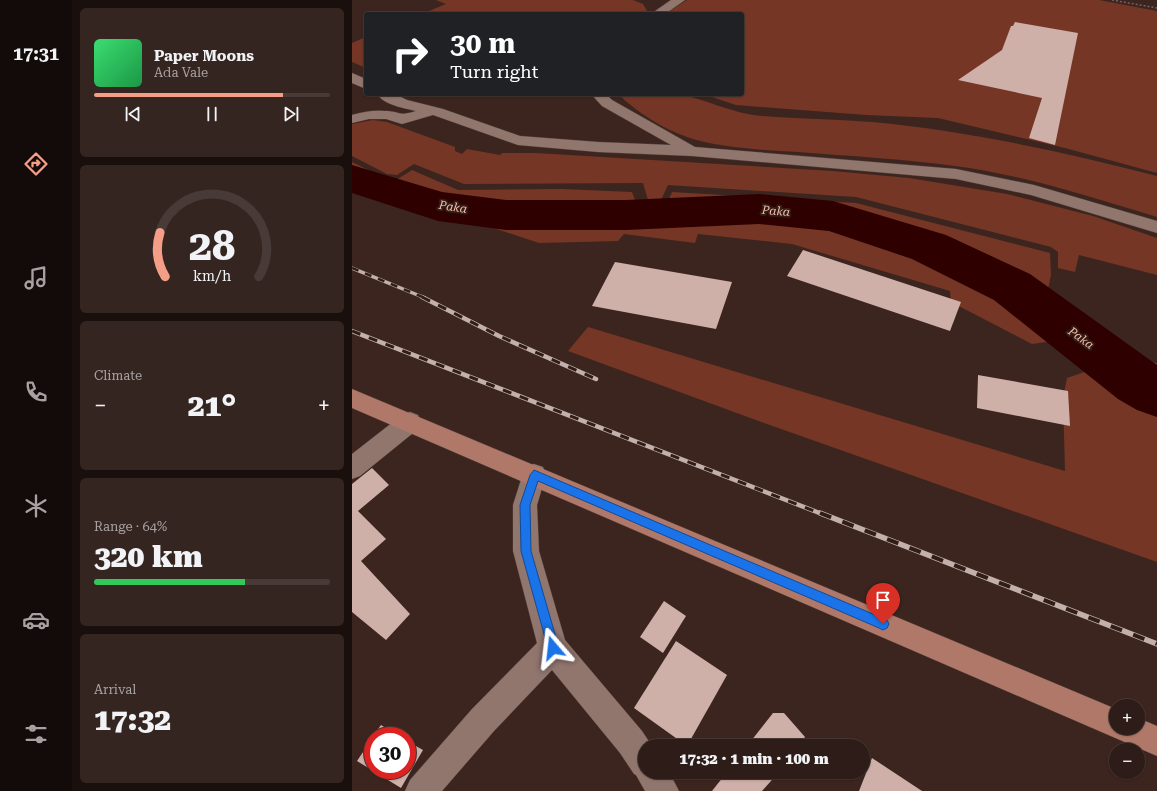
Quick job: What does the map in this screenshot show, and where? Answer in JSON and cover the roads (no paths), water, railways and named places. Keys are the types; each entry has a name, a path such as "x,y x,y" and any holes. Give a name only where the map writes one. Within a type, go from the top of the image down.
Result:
{"main road":[{"path":"352,398 1109,721"},
{"path":"1143,735 1157,741"}],"street":[{"path":"660,12 679,0"},
{"path":"352,78 364,84"},
{"path":"388,96 402,103 518,140 598,147 692,151 956,174 1034,190 1157,227"},
{"path":"402,103 424,96"},
{"path":"600,96 607,103 692,151"},
{"path":"352,119 369,115 387,115 402,120 431,111"},
{"path":"352,468 410,422"},
{"path":"534,475 525,505 526,551 553,648 638,752"},
{"path":"421,791 483,720 553,648"},
{"path":"655,779 663,791"}],"waterway":[{"name":"Paka","path":"352,178 438,206 506,215 626,215 759,209 833,216 929,247 1012,287 1138,382 1157,393"}],"railway":[{"path":"352,268 425,298"},
{"path":"422,297 499,336 596,379"},
{"path":"352,331 822,514"},
{"path":"820,513 1157,644"}]}
